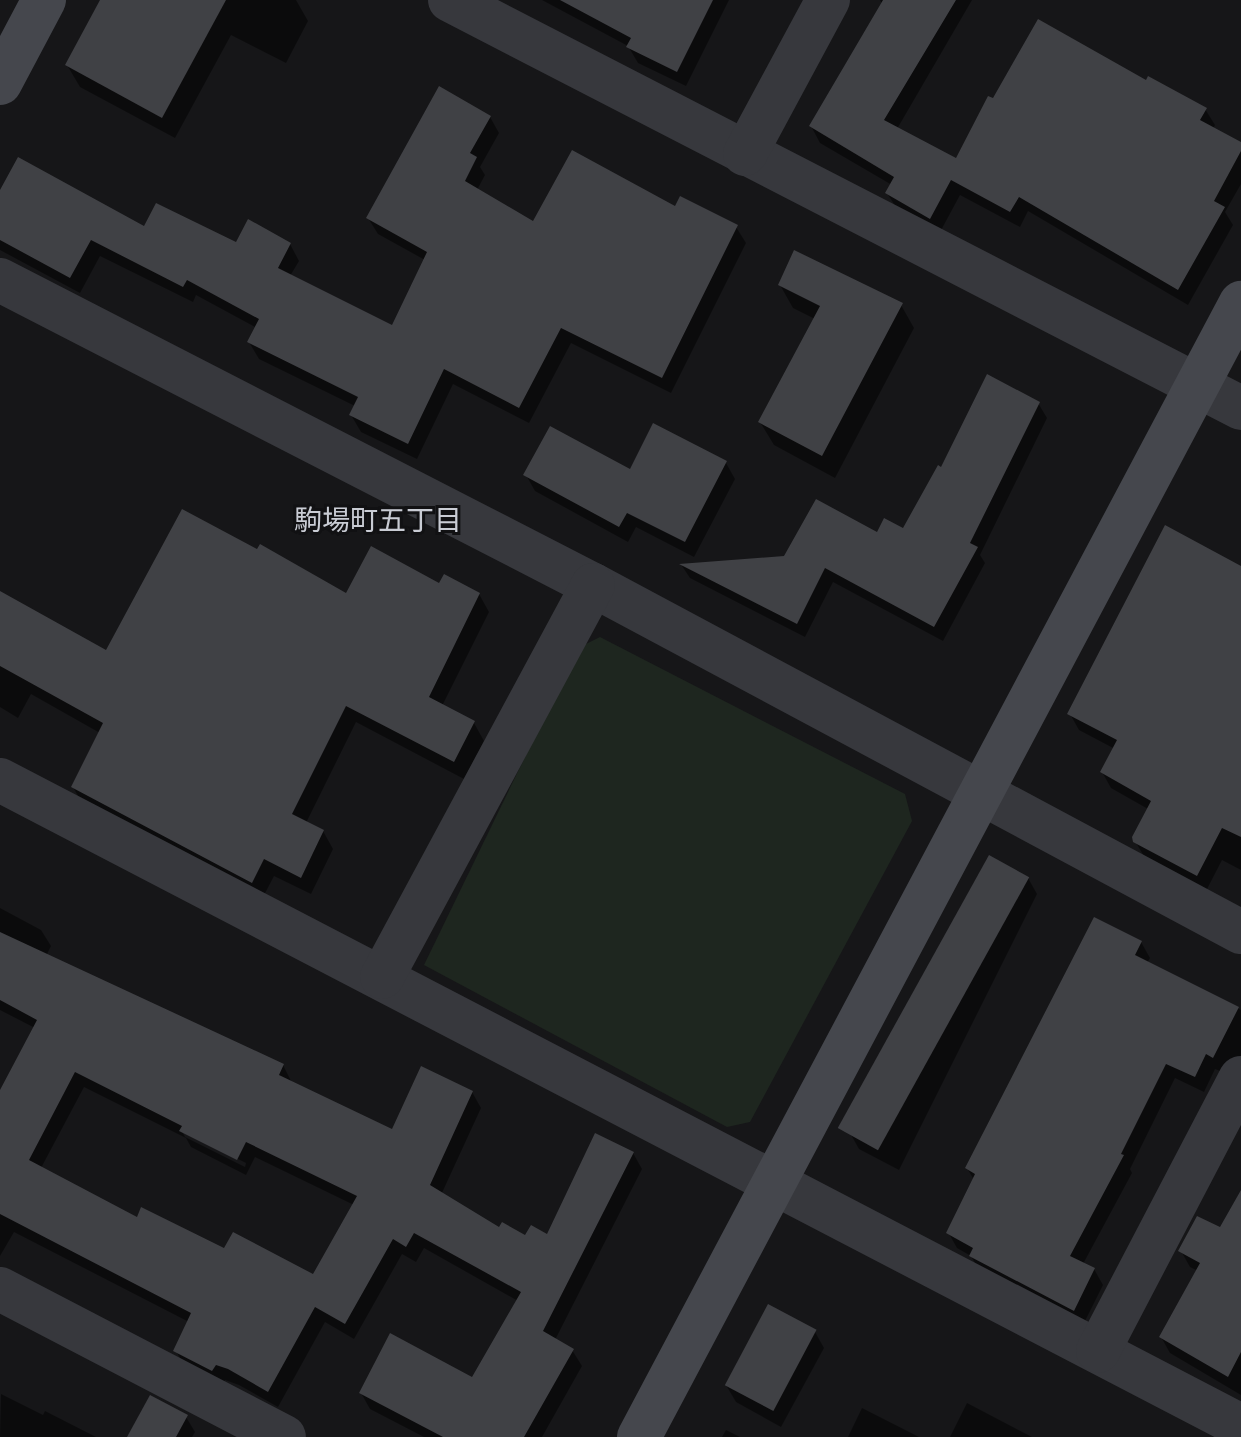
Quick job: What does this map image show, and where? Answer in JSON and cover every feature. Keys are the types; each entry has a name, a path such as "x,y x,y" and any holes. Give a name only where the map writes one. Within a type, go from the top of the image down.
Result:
{"street":[{"path":"0,83 44,0"},
{"path":"450,0 1241,408"},
{"path":"745,154 828,0"},
{"path":"0,280 593,585 1241,932"},
{"path":"639,1437 1241,303"},
{"path":"382,977 593,585"},
{"path":"0,780 1241,1426"},
{"path":"1098,1351 1241,1078"},
{"path":"0,1289 284,1437"}],"shaded area":[{"path":"600,637 905,794 912,821 750,1122 727,1127 424,965 578,648"}],"building":[{"path":"100,0 226,0 162,118 65,65"},
{"path":"560,0 713,0 677,72 626,47 631,38"},
{"path":"883,0 956,0 884,120 956,158 988,96 993,98 1038,19 1146,80 1148,76 1207,108 1200,120 1241,142 1241,151 1214,201 1225,207 1178,290 1019,197 1010,212 951,180 930,219 885,193 894,177 809,126"},
{"path":"439,86 491,116 470,153 477,157 465,181 533,221 572,150 675,206 680,196 738,225 662,378 561,328 519,408 444,369 408,444 349,415 358,397 247,342 259,319 187,280 183,287 91,240 70,278 0,240 0,190 18,157 144,226 156,203 236,242 248,219 291,243 278,268 392,325 427,252 366,218"},
{"path":"794,250 903,303 822,456 758,422 820,306 778,285"},
{"path":"987,374 1040,402 970,543 978,547 934,627 825,568 797,624 679,564 784,556 816,499 877,532 884,518 903,528 938,465 941,467"},
{"path":"653,423 727,461 685,542 627,513 619,527 523,475 550,426 630,469"},
{"path":"182,509 257,549 260,544 346,593 371,546 439,583 444,574 480,593 429,697 475,721 454,762 346,706 292,814 324,830 301,878 264,859 252,883 71,787 103,723 0,666 0,591 106,650"},
{"path":"1165,525 1241,566 1241,837 1222,828 1197,876 1133,842 1132,837 1151,801 1100,772 1117,740 1067,714"},
{"path":"989,855 1029,877 878,1150 838,1128"},
{"path":"1094,917 1142,941 1135,955 1239,1007 1213,1058 1206,1054 1195,1077 1166,1064 1121,1154 1124,1155 1070,1256 1095,1268 1074,1311 969,1256 973,1248 946,1233 975,1174 965,1168"},
{"path":"0,932 284,1064 279,1075 392,1129 421,1066 473,1091 430,1185 499,1227 502,1222 525,1235 531,1225 547,1234 595,1133 634,1152 543,1331 574,1349 524,1437 443,1437 359,1393 390,1333 472,1377 521,1292 414,1233 406,1247 393,1239 345,1324 315,1307 268,1392 228,1369 216,1365 212,1371 173,1351 191,1313 0,1214 0,1090 37,1020 0,1000","holes":["75,1072 182,1126 179,1131 237,1160 246,1142 357,1196 313,1274 233,1232 224,1248 141,1207 137,1217 29,1160"]},
{"path":"1241,1190 1241,1352 1228,1377 1159,1337 1200,1263 1178,1251 1197,1216 1220,1227"},
{"path":"768,1304 817,1330 773,1411 725,1385"},
{"path":"150,1395 188,1415 176,1437 127,1437"}],"district":[{"name":"駒場町五丁目","path":"378,520"}]}
